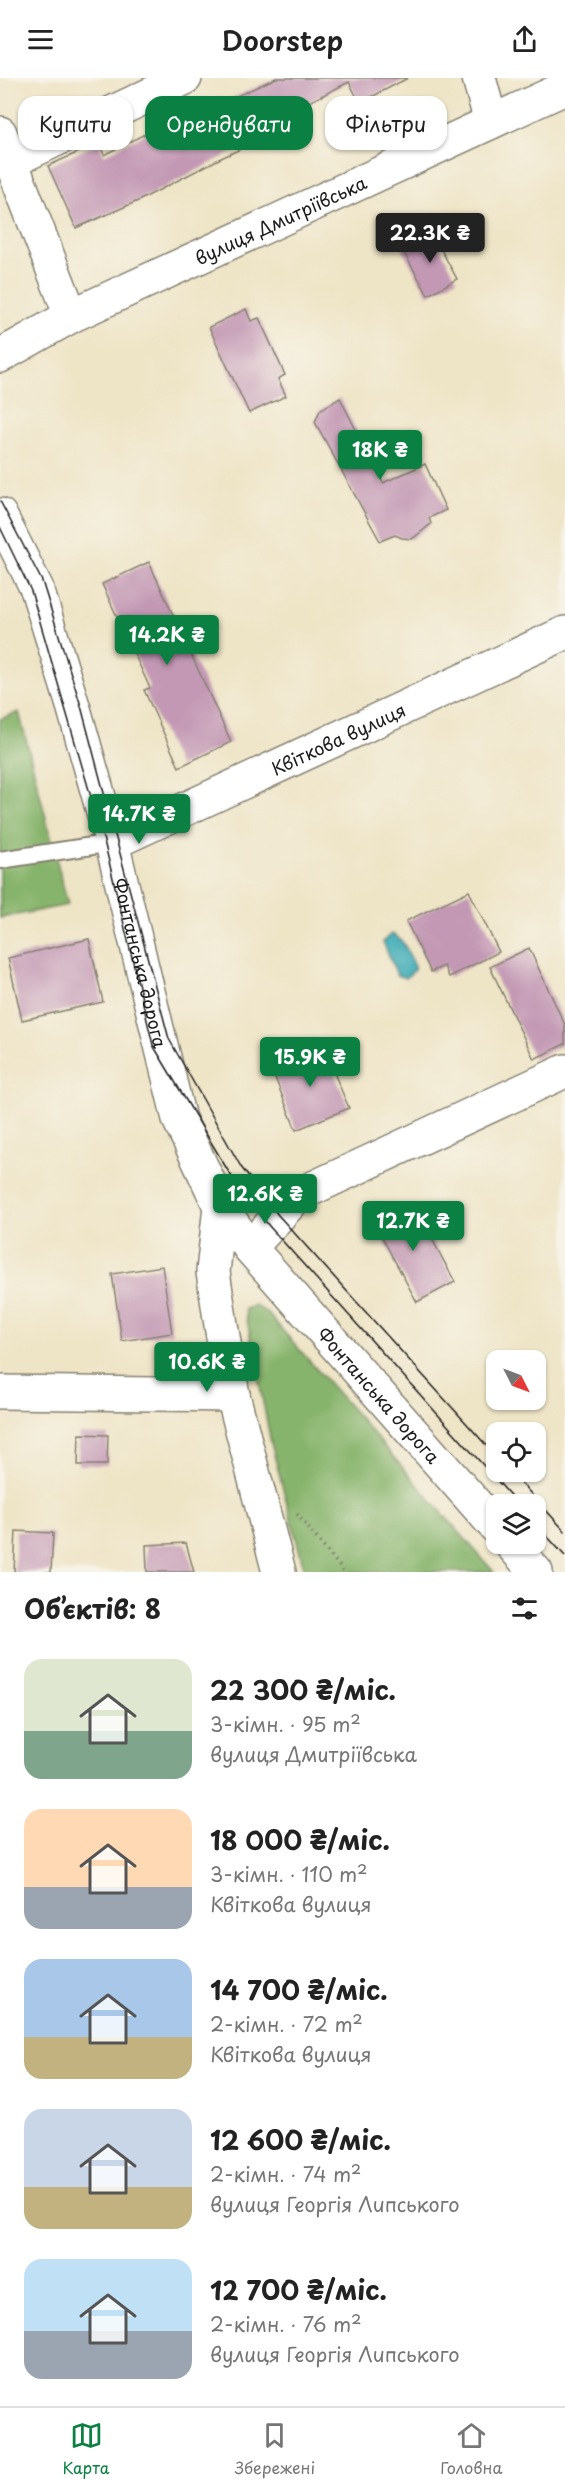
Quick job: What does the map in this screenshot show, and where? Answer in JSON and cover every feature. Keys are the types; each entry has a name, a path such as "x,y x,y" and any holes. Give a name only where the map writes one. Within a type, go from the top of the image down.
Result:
{"street":[{"path":"71,316 6,147 185,78"},
{"path":"479,78 491,122"},
{"name":"вулиця Дмитріївська","path":"0,356 71,316 565,88"},
{"name":"Фонтанська дорога","path":"0,515 37,589 112,843 179,1119 220,1206 250,1248 486,1516"},
{"name":"Квіткова вулиця","path":"112,843 565,633"},
{"path":"250,1248 298,1195 565,1071"},
{"path":"220,1206 213,1272 233,1395 279,1572"},
{"path":"213,1272 237,1268 272,1273"},
{"path":"0,1392 233,1395"},
{"path":"520,1554 536,1572"}],"lane":[{"path":"0,860 112,843"}],"green space":[{"path":"19,712 68,905 0,918 0,719"},
{"path":"256,1305 271,1317 494,1572 305,1572 271,1443 245,1309"}],"water":[{"path":"391,934 403,942 414,966 414,970 406,978 397,975 383,942"}],"building":[{"path":"276,78 408,78 373,96 356,96 349,82 313,100 313,96 237,96"},
{"path":"145,134 145,150 238,150 138,201 76,228 48,166 83,150 102,150 104,155 114,150 133,150 133,140"},
{"path":"432,233 457,279 428,295 402,249"},
{"path":"246,309 251,321 259,318 285,375 278,379 286,396 249,413 209,327"},
{"path":"340,398 383,483 425,464 446,510 429,518 431,524 412,539 395,535 380,541 315,422 320,410"},
{"path":"149,562 231,742 179,767 144,690 150,688 102,584"},
{"path":"469,891 499,952 449,977 444,966 431,972 406,921"},
{"path":"89,939 103,1002 22,1020 8,958"},
{"path":"529,948 565,1025 565,1044 534,1059 490,967"},
{"path":"323,1047 349,1108 296,1130 271,1068"},
{"path":"395,1204 403,1219 417,1211 455,1282 417,1302 371,1217"},
{"path":"162,1266 172,1333 122,1341 112,1274"},
{"path":"79,1434 108,1435 107,1465 78,1465"},
{"path":"16,1531 53,1533 51,1572 14,1572"},
{"path":"186,1543 194,1572 147,1572 146,1545"}],"tram line":[{"path":"0,501 42,581 81,706 169,1039 241,1167 278,1215 486,1445"},
{"path":"0,527 31,591 105,845 153,1045 230,1174 269,1226 509,1494"},
{"path":"520,1482 565,1531"},
{"path":"546,1535 565,1556"}]}
